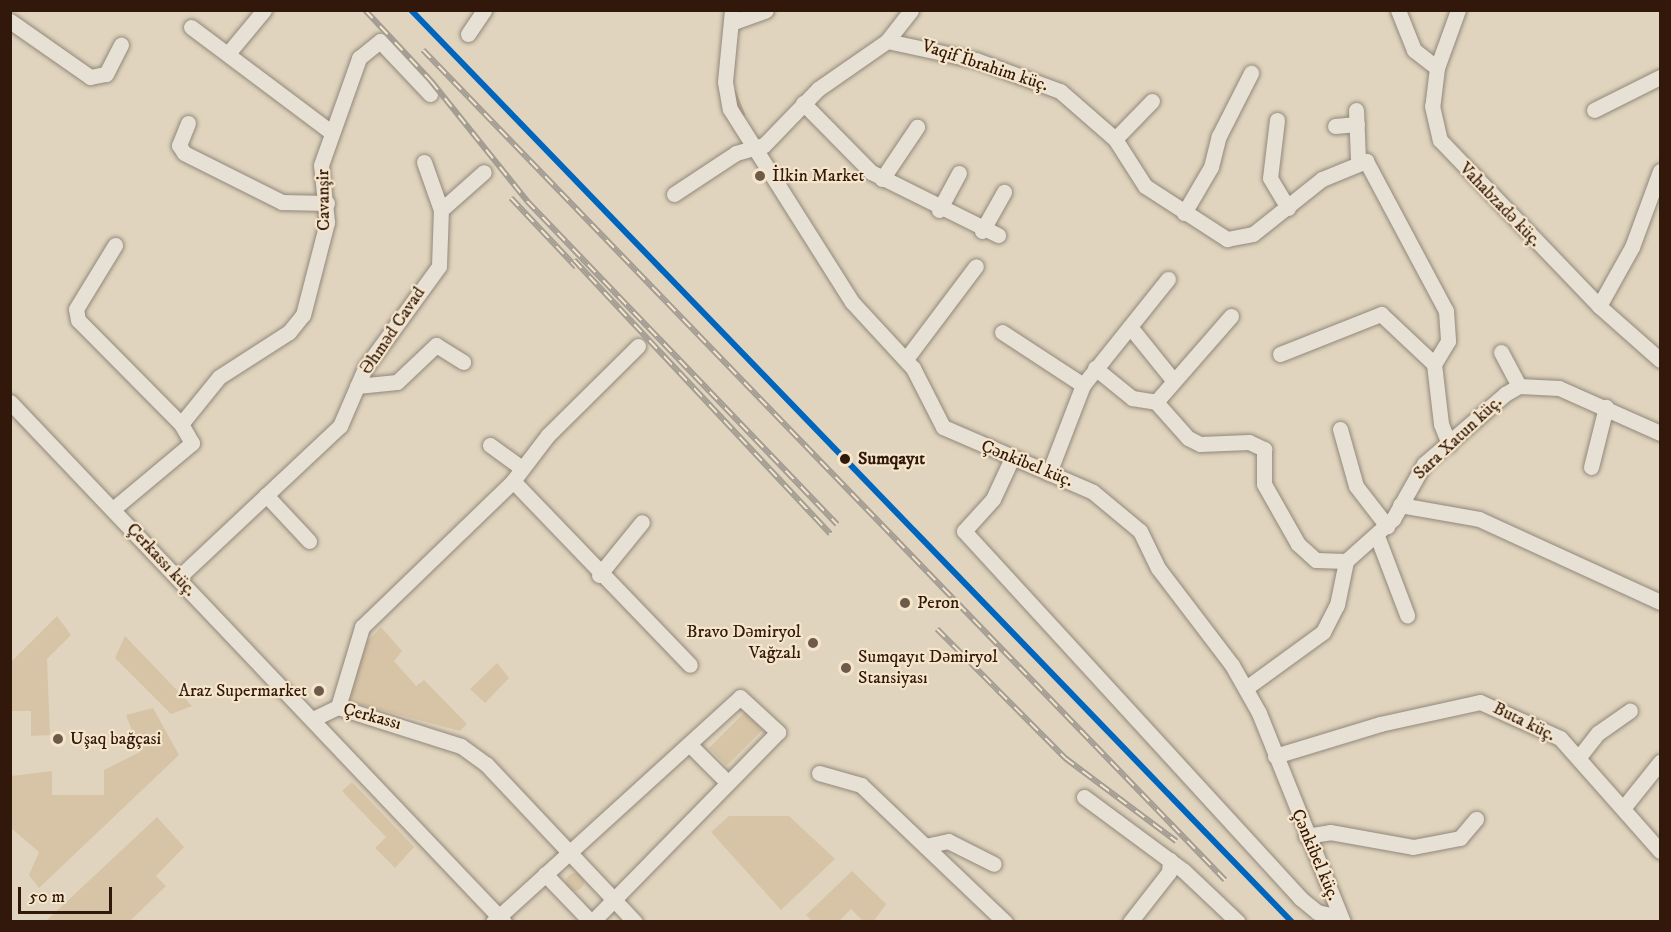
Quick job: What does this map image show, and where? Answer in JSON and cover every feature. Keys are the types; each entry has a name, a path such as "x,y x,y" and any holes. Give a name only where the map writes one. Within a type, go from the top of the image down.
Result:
{"street":[{"path":"230,51 264,10"},
{"path":"468,34 484,10"},
{"path":"732,17 766,10"},
{"path":"674,194 752,147 764,145 803,103 886,40 910,10"},
{"path":"1398,10 1414,50 1437,68"},
{"name":"Vahabzadə küç.","path":"1458,10 1437,68 1432,106 1440,140 1599,306 1660,360"},
{"name":"Çənkibel küç.","path":"732,17 726,96 752,147 852,302 906,359 943,428 1093,492 1126,516 1246,688 1341,920"},
{"path":"10,21 90,77 106,74 121,45"},
{"path":"192,27 230,51 314,123 331,132"},
{"name":"Vaqif İbrahim küç.","path":"886,40 1042,81 1115,139 1145,186 1227,239 1253,234 1322,179 1358,159"},
{"name":"Cavanşir","path":"181,424 219,377 289,332 303,315 321,260 327,204 321,165 350,75 375,43 386,45 430,94"},
{"path":"1184,213 1211,167 1219,136 1251,73"},
{"path":"1594,110 1660,77"},
{"path":"1115,139 1152,101"},
{"path":"803,103 837,142 882,179 982,231 998,235"},
{"path":"1335,126 1357,117 1358,159 1370,166 1446,311 1448,341 1434,364 1441,424 1449,444"},
{"path":"1277,120 1270,178 1288,208"},
{"path":"188,123 179,145 184,153 282,202 327,204"},
{"path":"882,179 917,127"},
{"name":"Əhməd Cavad","path":"178,578 340,426 373,356 439,266 441,210 424,162"},
{"path":"1599,306 1632,247 1660,171"},
{"path":"441,210 484,172"},
{"path":"939,210 959,173"},
{"path":"982,231 1004,192"},
{"path":"113,509 188,449 192,442 181,424 78,320 76,309 115,245"},
{"path":"906,359 976,266"},
{"path":"1049,472 1083,385 1168,279"},
{"path":"1280,354 1381,315 1434,364"},
{"path":"1156,402 1231,316"},
{"path":"1131,328 1173,380"},
{"path":"1002,332 1083,385"},
{"path":"357,386 398,382 436,345 463,362"},
{"path":"338,707 362,627 518,475 548,435 638,346"},
{"path":"1501,352 1519,386"},
{"path":"1095,368 1132,398 1156,402 1188,438 1200,444 1249,442 1264,449 1268,494 1298,544 1316,560 1346,561 1332,622 1246,688"},
{"name":"Sara Xatun küç.","path":"1346,561 1382,531 1400,505 1412,478 1519,386 1559,388 1660,433"},
{"name":"Çerkassı küç.","path":"10,402 313,718"},
{"path":"1591,467 1606,408"},
{"path":"1340,429 1356,486 1382,531 1407,615"},
{"path":"490,445 518,475 599,575 690,665"},
{"path":"1012,458 993,499 964,531 1300,898 1317,912 1341,920"},
{"path":"266,495 309,541"},
{"path":"1400,505 1479,519 1660,602"},
{"path":"599,575 642,522"},
{"path":"498,920 545,874 740,697 778,732 591,921 545,874"},
{"name":"Buta küç.","path":"1275,756 1380,724 1480,702 1542,728 1579,757 1660,851"},
{"name":"Çerkassı","path":"498,920 313,718 338,707 461,746 570,852 635,921"},
{"path":"1579,757 1598,733 1630,711"},
{"path":"689,744 729,783"},
{"path":"1624,807 1660,762"},
{"path":"819,773 861,785 1005,921"},
{"path":"1084,797 1170,860 1238,921"},
{"path":"1306,836 1330,832 1413,847 1460,838 1476,819"},
{"path":"925,846 948,841 994,864"},
{"path":"1130,921 1169,872 1170,860"}],"shaded area":[{"path":"57,616 71,635 47,659 50,735 31,736 31,711 11,711 11,662"},
{"path":"381,627 402,651 394,661 416,686 424,680 467,724 460,731 347,701 364,645"},
{"path":"125,636 192,706 171,714 115,658"},
{"path":"497,663 509,678 485,703 470,689"},
{"path":"153,708 179,755 39,888 29,875 39,852 11,828 11,776 52,771 52,795 104,795 104,770 140,752 126,715"},
{"path":"745,712 763,730 727,766 709,748"},
{"path":"352,782 414,847 395,868 375,848 386,837 342,791"},
{"path":"729,816 789,816 835,859 781,910 711,832"},
{"path":"157,817 184,847 156,876 166,886 130,921 46,921"},
{"path":"852,871 886,904 874,921 863,921 851,909 839,921 812,921 806,915"},
{"path":"571,873 579,873 584,878 582,889 571,891 566,886 566,878"}],"waterway":[{"path":"734,92 743,114"}],"railway":[{"path":"365,10 431,81 527,201 837,524"},
{"path":"423,50 1225,880"},
{"path":"511,198 576,267"},
{"path":"574,260 830,534"},
{"path":"937,629 1065,758 1176,841"}],"transit line":[{"path":"411,10 1292,922"}],"place":[{"name":"İlkin Market","path":"760,176"},
{"name":"Sumqayıt","path":"845,459"},
{"name":"Peron","path":"905,603"},
{"name":"Bravo Dəmiryol Vağzalı","path":"813,643"},
{"name":"Sumqayıt Dəmiryol Stansiyası","path":"846,668"},
{"name":"Araz Supermarket","path":"319,691"},
{"name":"Uşaq bağçasi","path":"58,739"}]}
